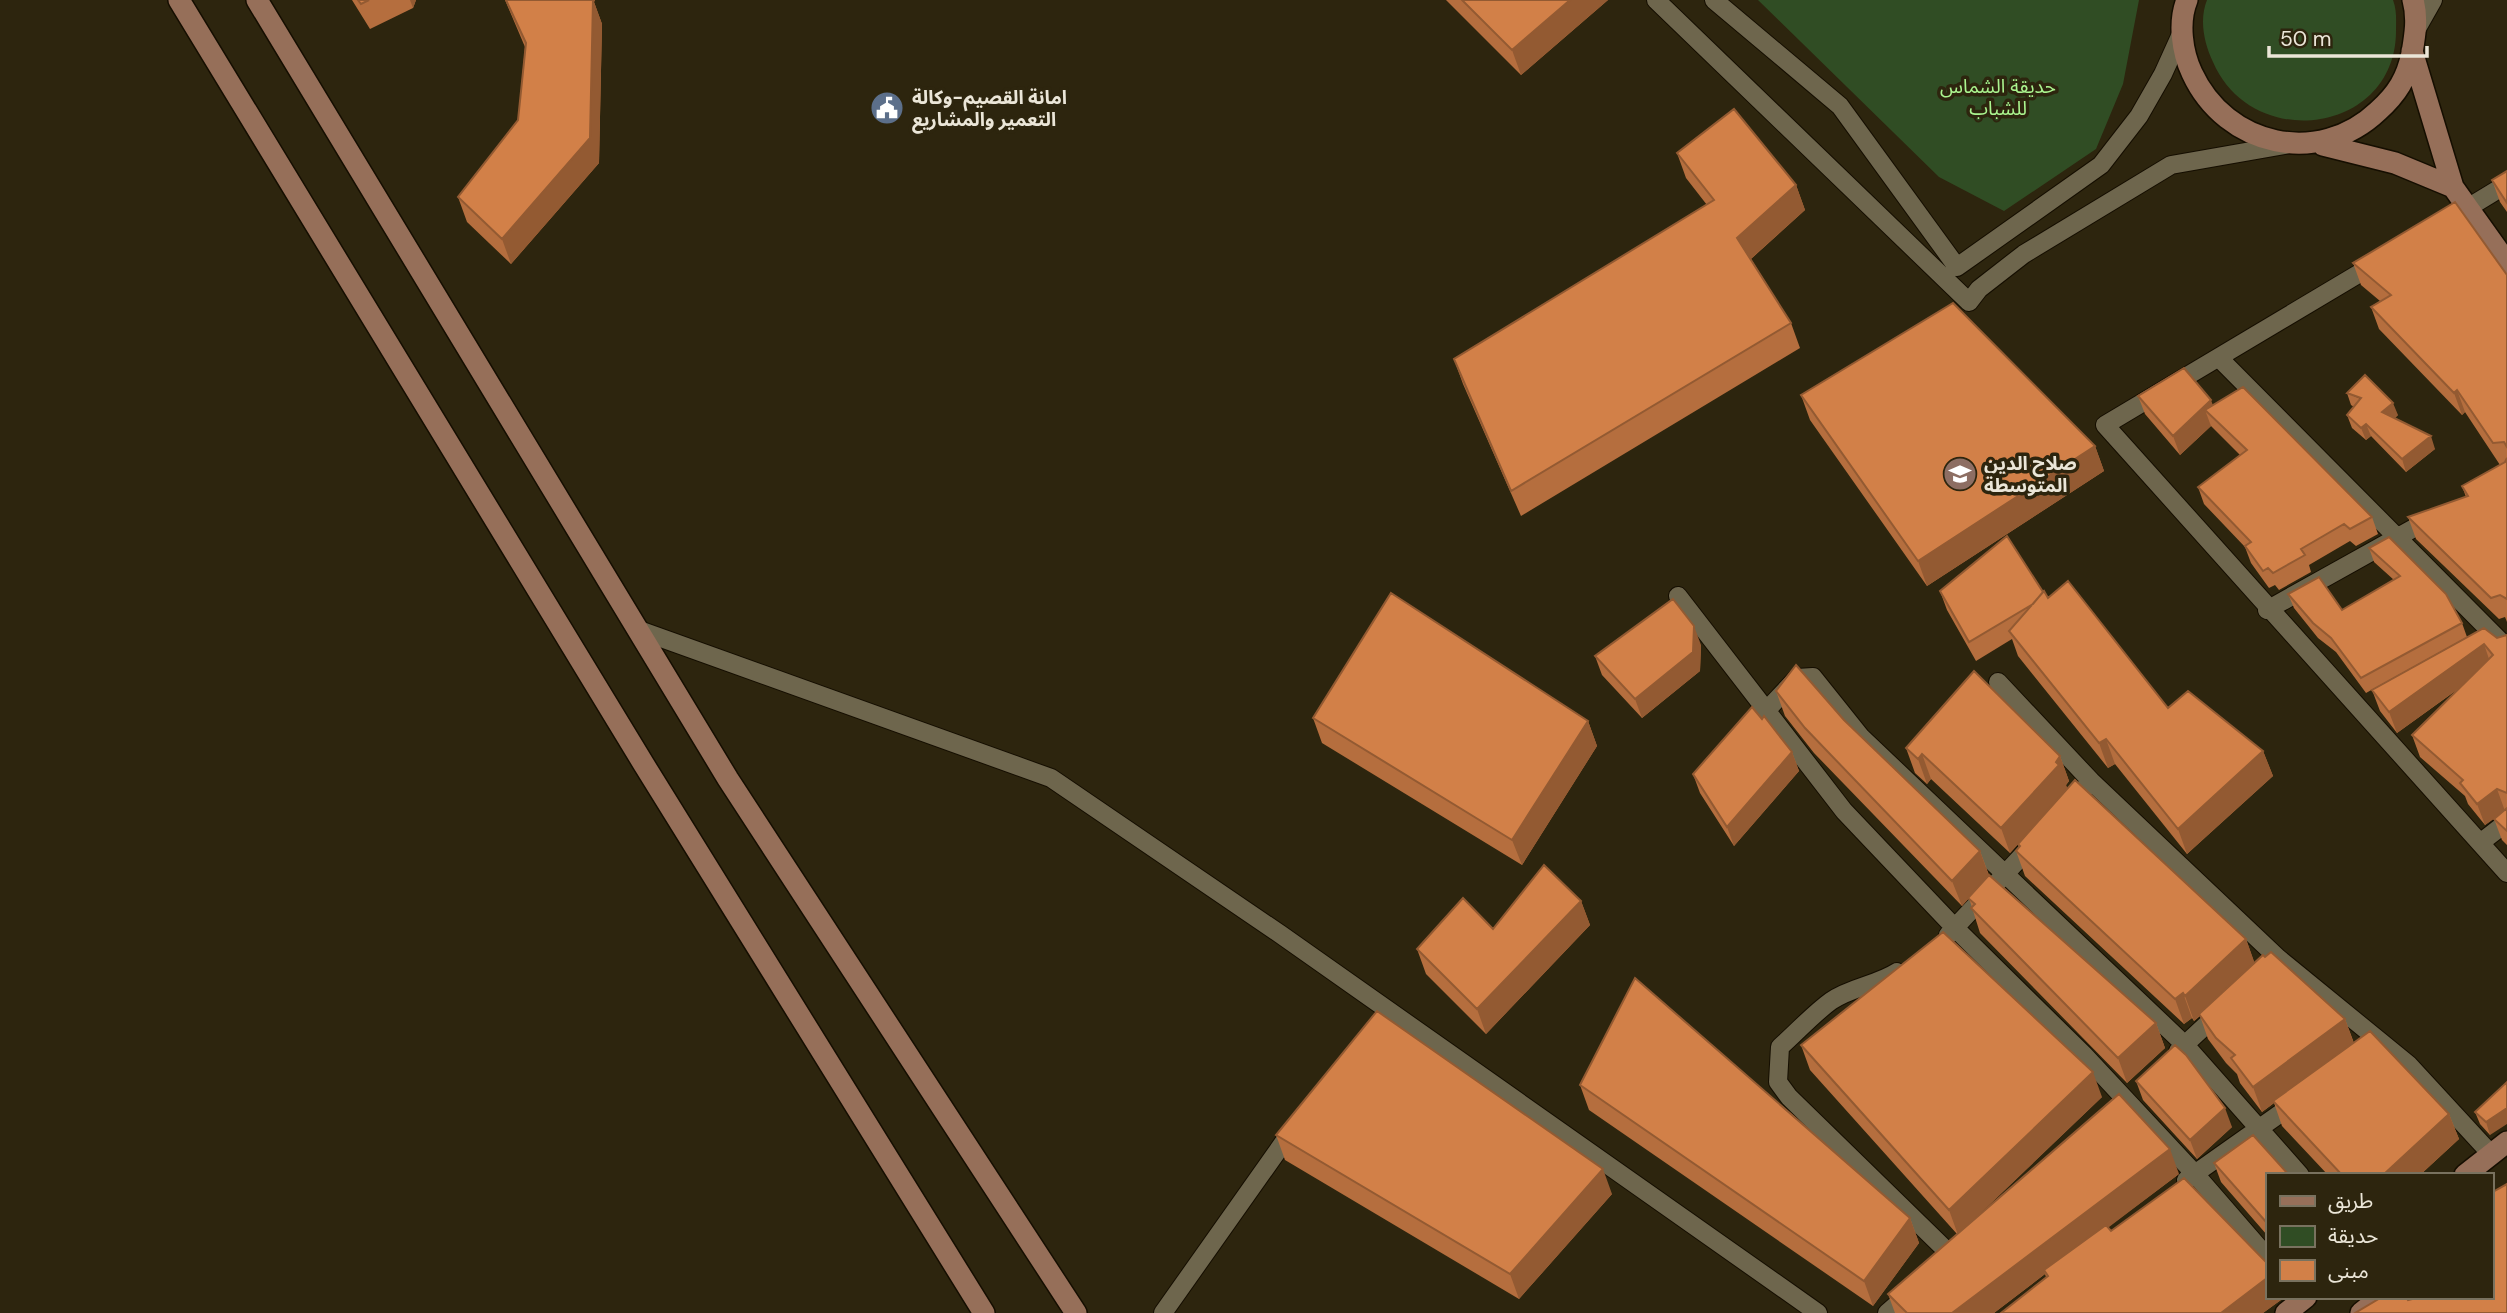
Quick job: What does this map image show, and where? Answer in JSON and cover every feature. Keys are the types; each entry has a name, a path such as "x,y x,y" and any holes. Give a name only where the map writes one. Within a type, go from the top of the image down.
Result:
{"street":[{"path":"179,0 643,763 984,1313"},
{"path":"257,0 728,779 1076,1313"},
{"path":"1656,0 1969,302 1979,289 2024,254 2171,165 2302,144 2354,131 2380,110 2400,87 2409,68 2416,30 2413,0"},
{"path":"1714,0 1840,106 1957,267 2101,165 2139,116 2163,74 2182,32 2187,0"},
{"path":"2416,30 2433,0"},
{"path":"2182,32 2189,68 2197,85 2215,109 2248,132 2373,156 2453,187"},
{"path":"2412,51 2453,187 2507,263"},
{"path":"2445,222 2507,184"},
{"path":"2385,258 2105,425 2268,609 2367,706 2507,873"},
{"path":"2219,358 2503,637 2474,647"},
{"path":"2268,609 2447,509"},
{"path":"1678,596 1844,811 2195,1174 2266,1256"},
{"path":"639,630 1051,778 1376,1012 1818,1313"},
{"path":"1765,712 1797,678 1813,677 1861,737 2185,1045 2298,1173"},
{"path":"1998,682 2091,781 2274,962 2374,1044 2409,1065 2499,1148 2468,1173"},
{"path":"1931,948 1956,929 2091,781"},
{"path":"2480,843 2507,822"},
{"path":"1913,962 1881,982 1860,987 1832,1000 1780,1046 1778,1082 1789,1097 1953,1256"},
{"path":"2165,1064 2231,1001"},
{"path":"2173,1190 2314,1089"},
{"path":"1163,1313 1308,1109"},
{"path":"1887,1313 1924,1281"},
{"path":"2286,1313 2303,1299"},
{"path":"2361,1313 2378,1299"}],"green space":[{"name":"حديقة الشماس للشباب","path":"1758,0 2139,0 2123,84 2096,149 2004,211 1939,177"},
{"path":"2207,0 2393,0 2396,32 2389,66 2372,93 2348,110 2319,119 2288,119 2258,110 2232,91 2213,62 2204,31 2203,15"}],"building":[{"path":"506,0 593,0 590,138 502,239 458,197 518,120 526,43"},
{"path":"1462,0 1570,0 1512,50"},
{"path":"1734,109 1796,185 1737,238 1791,323 1511,491 1454,359 1714,200 1677,153"},
{"path":"2507,171 2507,203 2492,180"},
{"path":"2455,202 2507,275 2507,447 2504,442 2493,443 2457,390 2454,393 2371,307 2391,295 2353,263"},
{"path":"1953,303 2095,446 1918,561 1801,395"},
{"path":"2184,368 2211,400 2173,436 2138,396"},
{"path":"2365,375 2393,403 2382,412 2431,436 2402,459 2366,424 2361,428 2347,415 2361,398 2347,393"},
{"path":"2243,387 2372,517 2350,529 2344,524 2301,549 2305,555 2273,573 2268,568 2263,571 2245,546 2251,542 2198,487 2247,450 2205,410"},
{"path":"2507,458 2507,599 2500,595 2491,598 2408,517 2468,496 2462,486 2505,462"},
{"path":"2007,536 2043,592 2033,604 1969,642 1940,591"},
{"path":"2389,537 2446,594 2462,623 2361,678 2331,638 2313,623 2288,594 2319,577 2342,610 2400,576 2369,548"},
{"path":"2068,581 2168,708 2188,691 2263,751 2178,829 2106,739 2099,743 2009,631 2044,591 2048,598"},
{"path":"1391,593 1588,721 1512,840 1313,718"},
{"path":"1673,599 1694,626 1693,652 1635,699 1595,656"},
{"path":"2484,628 2497,638 2507,635 2507,793 2497,789 2477,804 2460,783 2463,780 2412,735 2493,655 2484,644 2389,712 2372,690"},
{"path":"1796,665 1844,720 1980,851 1952,881 1805,728 1776,691"},
{"path":"1974,671 2060,756 2056,762 2059,765 2001,828 1922,754 1918,759 1906,748"},
{"path":"1752,707 1762,719 1764,716 1792,752 1727,827 1693,774"},
{"path":"2075,780 2246,939 2185,996 2183,993 2175,999 2016,851 2020,846 2018,844"},
{"path":"2507,808 2507,831 2494,819"},
{"path":"1544,865 1581,901 1477,1009 1417,949 1463,898 1493,929"},
{"path":"1989,875 2156,1023 2118,1058 1971,908 1975,904 1968,898"},
{"path":"1943,932 2093,1072 1949,1210 1801,1045"},
{"path":"2271,952 2345,1019 2253,1087 2231,1058 2235,1055 2216,1038 2199,1014 2263,955 2265,957"},
{"path":"1635,978 1910,1218 1864,1281 1580,1085"},
{"path":"1377,1011 1603,1169 1510,1274 1276,1135"},
{"path":"2370,1031 2449,1114 2385,1173 2340,1173 2273,1101"},
{"path":"2175,1045 2186,1055 2225,1108 2190,1140 2136,1081"},
{"path":"2507,1082 2507,1108 2486,1122 2475,1112"},
{"path":"2119,1094 2170,1149 1952,1313 1907,1313 1888,1294"},
{"path":"2253,1135 2287,1173 2266,1173 2266,1222 2214,1163"},
{"path":"2184,1178 2266,1262 2266,1279 2221,1313 2001,1313 2048,1276 2044,1270 2106,1225 2111,1231"},
{"path":"2507,1184 2507,1313 2355,1313 2379,1299 2493,1299 2493,1192"}],"place":[{"name":"امانة القصيم-وكالة التعمير والمشاريع","path":"887,108"},
{"name":"صلاح الدين المتوسطة","path":"1960,474"}]}
